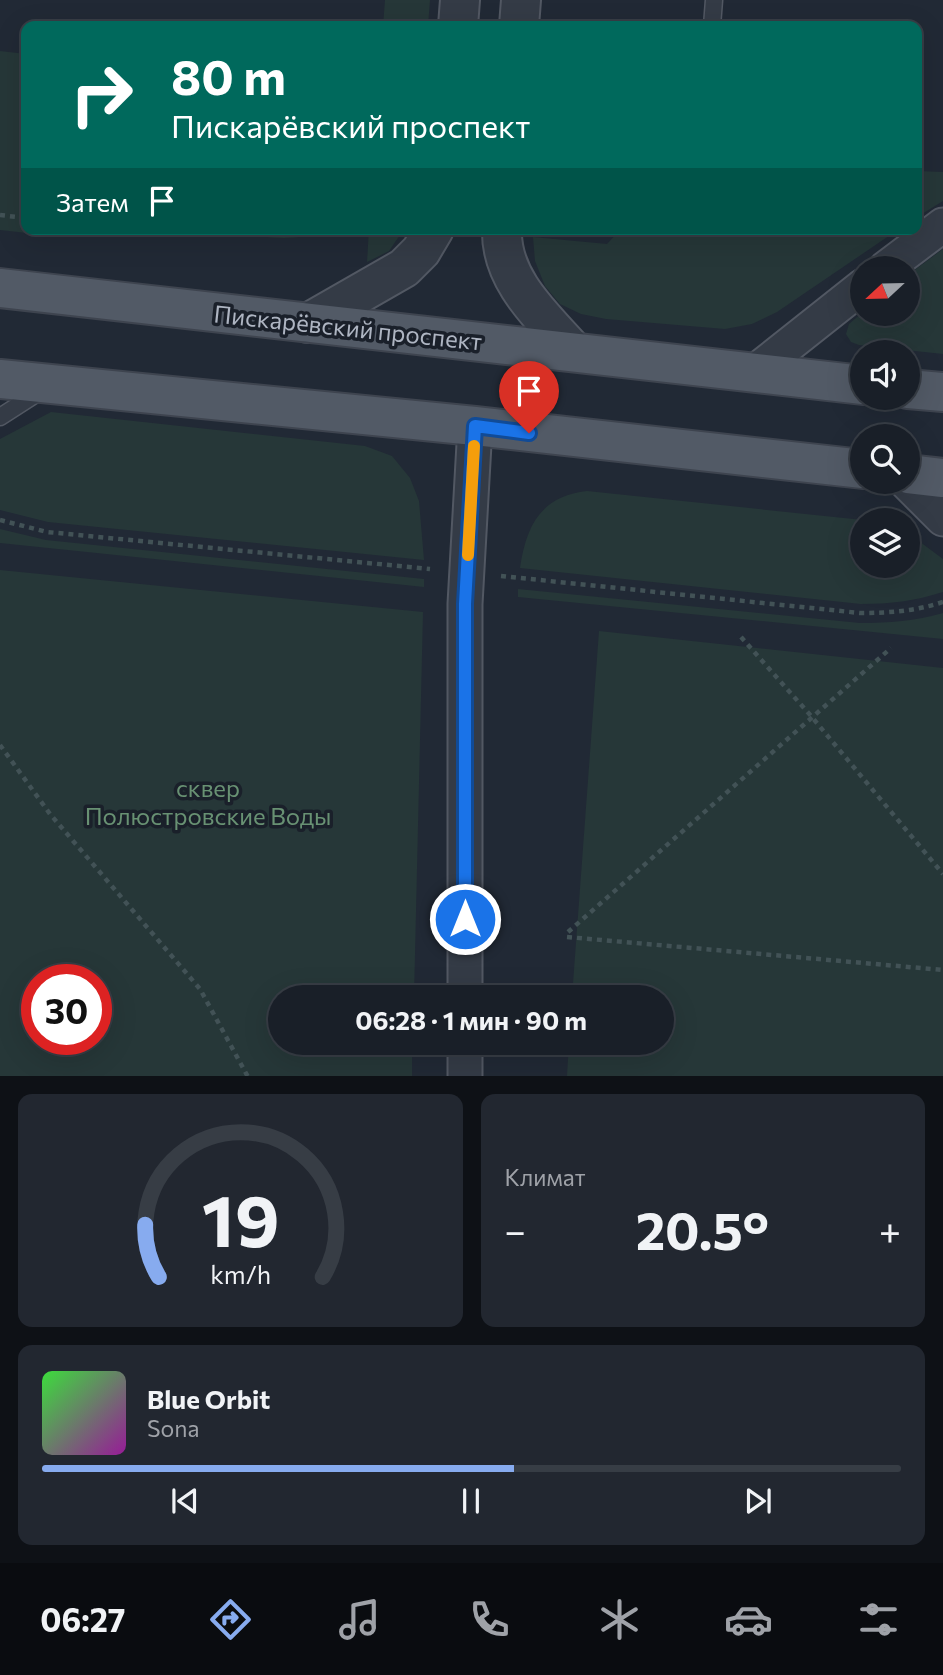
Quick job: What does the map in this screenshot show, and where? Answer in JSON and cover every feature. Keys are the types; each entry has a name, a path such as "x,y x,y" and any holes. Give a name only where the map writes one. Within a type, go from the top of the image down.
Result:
{"main road":[{"name":"Пискарёвский проспект","path":"0,288 850,384"},
{"path":"0,379 475,426 850,468"},
{"path":"920,390 943,393"},
{"path":"920,475 943,478"}],"street":[{"path":"458,21 460,0"},
{"path":"519,21 521,0"},
{"path":"902,256 943,225"},
{"path":"308,323 404,268 421,251 430,235"},
{"path":"502,235 509,271 526,297 574,352"},
{"path":"752,374 850,296"},
{"path":"465,985 465,604 475,426"},
{"path":"918,494 943,519"},
{"path":"465,1055 466,1076"}],"lane":[{"path":"712,21 714,0"},
{"path":"0,417 53,384"}],"path":[{"path":"0,215 21,217"},
{"path":"741,637 943,874"},
{"path":"891,648 811,716 567,935 943,970"},
{"path":"0,745 50,814 200,989 248,1076"}],"green space":[{"path":"385,0 430,0 428,21 383,21"},
{"path":"0,51 21,53 21,232 0,230"},
{"path":"922,171 943,172 943,201 922,214"},
{"path":"250,235 306,235 284,238"},
{"path":"369,235 400,235 389,251 367,262"},
{"path":"615,235 890,235 859,256 850,256 850,262 777,312 752,324 725,329 606,319 581,314 560,304 545,286 535,261 533,237 607,244"},
{"path":"943,249 943,354 920,352 920,340 850,340 846,334 850,323 850,326 920,326 920,266"},
{"path":"51,412 365,446 392,456 410,478 419,501 424,560 48,522 0,510 0,439"},
{"path":"587,491 850,519 850,578 920,578 920,542 943,559 943,592 902,601 861,604 520,568 532,526 547,506 571,494"},
{"path":"0,529 46,540 424,579 424,587 0,543"},
{"name":"сквер Полюстровские Воды","path":"0,570 423,612 414,985 268,985 268,1055 412,1055 412,1076 0,1076"},
{"path":"518,589 860,623 902,621 943,613 943,639 518,597"},
{"path":"599,631 943,668 943,1076 567,1076 568,1055 674,1055 674,985 573,985"}],"slow traffic":[{"path":"468,555 474,446"}],"route":[{"path":"465,919 465,604 475,426 529,433"}]}
